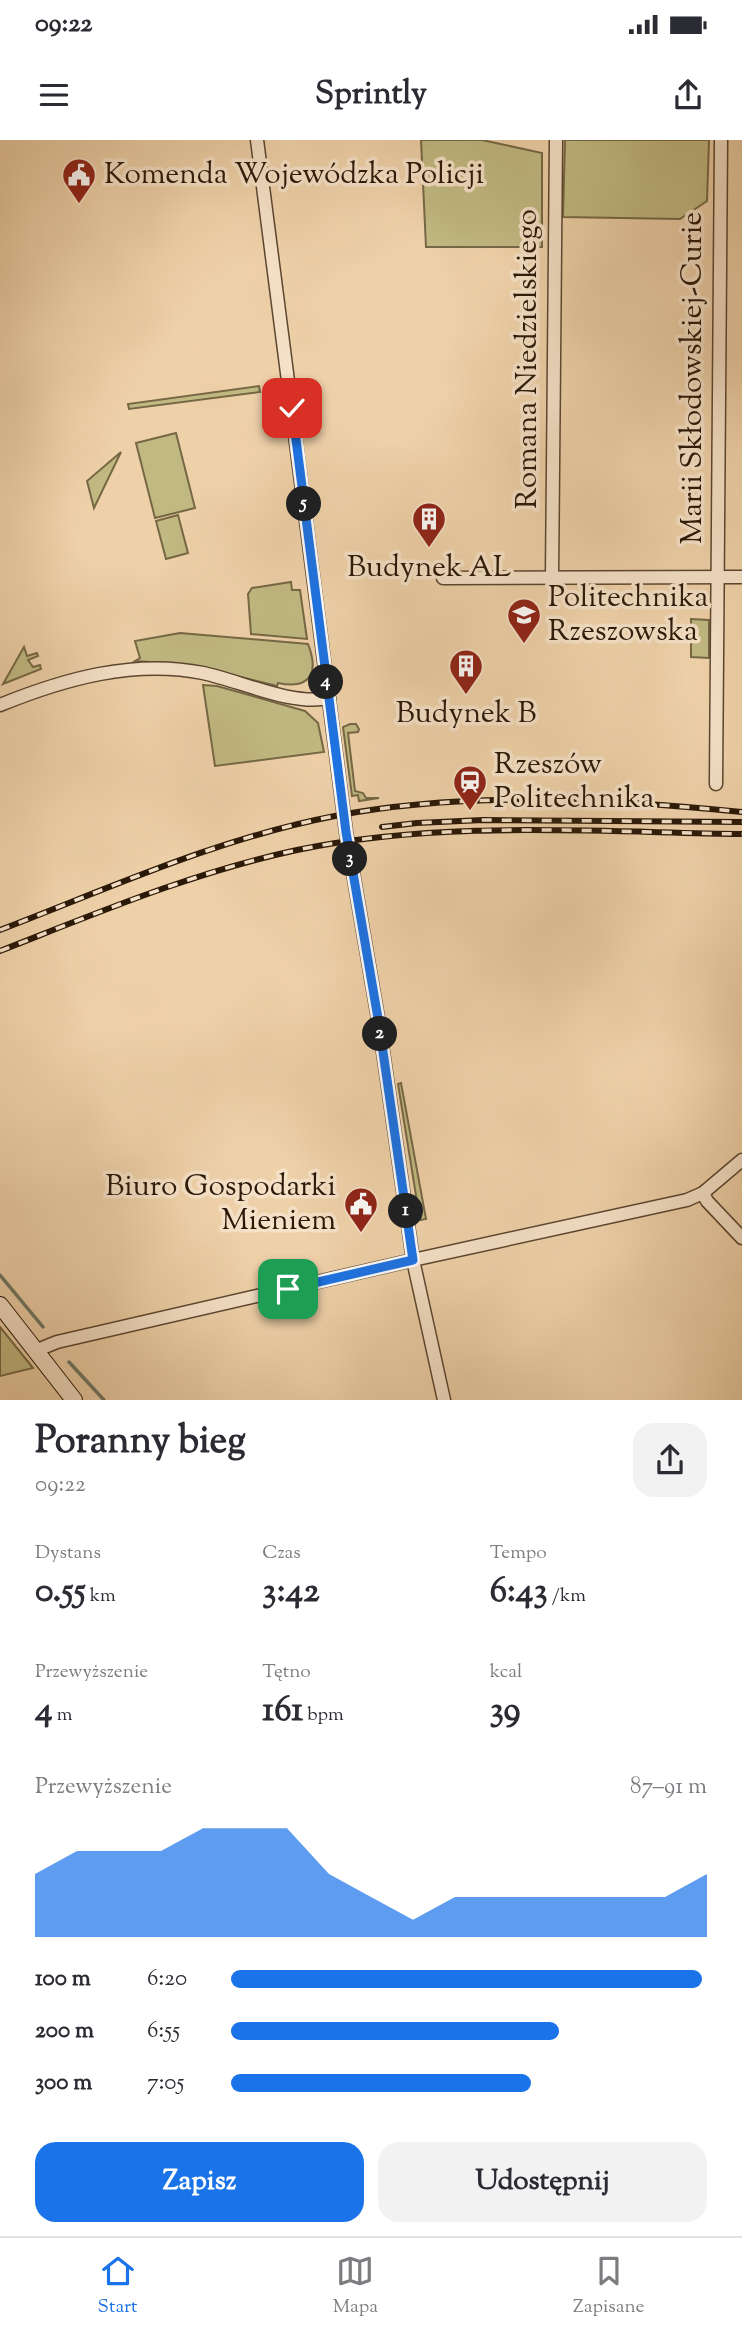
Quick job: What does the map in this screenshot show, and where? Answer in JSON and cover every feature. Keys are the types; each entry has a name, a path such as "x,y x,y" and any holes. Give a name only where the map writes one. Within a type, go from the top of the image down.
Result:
{"street":[{"path":"257,140 347,841 379,1024 413,1260 444,1399"},
{"name":"Romana Niedzielskiego","path":"552,577 556,140"},
{"name":"Marii Skłodowskiej-Curie","path":"716,785 721,140"},
{"path":"443,578 742,578"},
{"path":"0,705 51,685 85,676 152,669 205,674 310,700 328,698"},
{"path":"36,1351 57,1342 687,1200 704,1193 742,1160"},
{"path":"704,1193 707,1200 742,1238"},
{"path":"0,1305 74,1399"}],"shaded area":[{"path":"421,140 482,140 542,153 542,247 426,247"},
{"path":"565,140 709,140 707,201 680,219 563,217"},
{"path":"259,386 260,392 129,409 128,404"},
{"path":"176,433 195,508 155,518 136,443"},
{"path":"121,452 94,508 87,481"},
{"path":"178,515 188,553 166,559 156,521"},
{"path":"291,582 292,590 300,590 307,639 251,634 248,594 252,588"},
{"path":"691,619 709,620 709,658 691,657"},
{"path":"180,633 308,644 313,663 310,677 298,684 278,683 277,686 192,665 135,661 140,658 135,641"},
{"path":"24,647 27,656 37,653 38,656 28,660 33,667 40,665 41,669 3,684"},
{"path":"203,685 217,686 305,711 318,723 324,752 215,766"},
{"path":"356,724 359,729 358,732 348,733 355,791 363,793 366,798 379,798 359,801 358,795 352,796 343,727"},
{"path":"401,1083 426,1219 420,1220 398,1084"},
{"path":"0,1327 33,1368 0,1376"}],"waterway":[{"path":"0,1275 43,1327"},
{"path":"69,1362 104,1400"}],"railway":[{"path":"0,930 124,881 249,837 292,825 385,808 487,800 538,800 742,812"},
{"path":"382,827 483,820 742,822"},
{"path":"0,951 146,894 221,870 297,850 351,841 462,831 575,830 742,834"}],"place":[{"name":"Komenda Wojewódzka Policji","path":"79,205"},
{"name":"Budynek AL","path":"429,549"},
{"name":"Politechnika Rzeszowska","path":"524,645"},
{"name":"Budynek B","path":"466,696"},
{"name":"Rzeszów Politechnika","path":"470,812"},
{"name":"Biuro Gospodarki Mieniem","path":"361,1234"}],"route":[{"path":"288,1289 413,1260 379,1024 351,869 292,408"}]}
